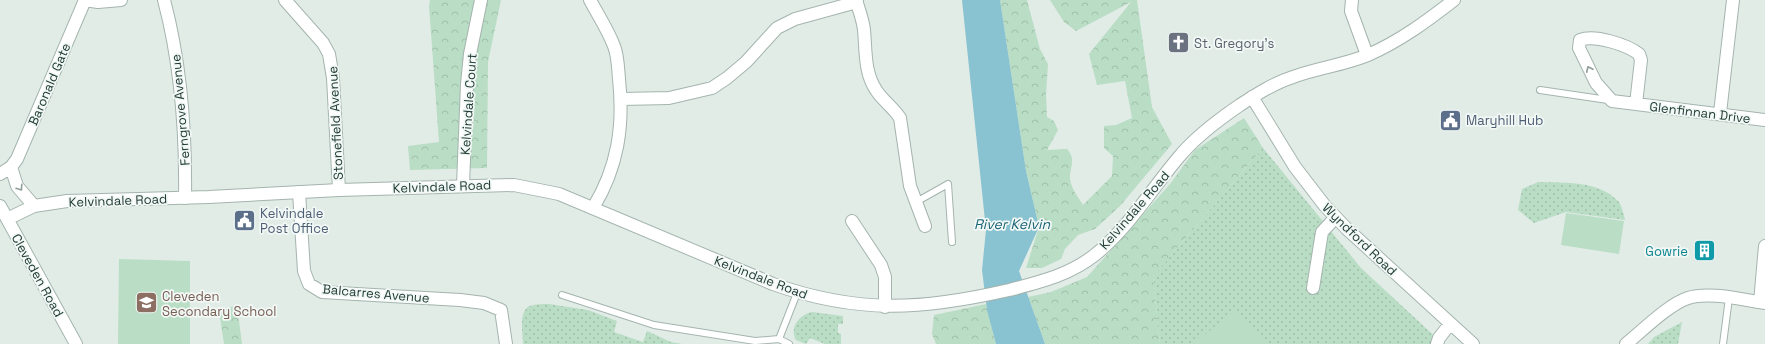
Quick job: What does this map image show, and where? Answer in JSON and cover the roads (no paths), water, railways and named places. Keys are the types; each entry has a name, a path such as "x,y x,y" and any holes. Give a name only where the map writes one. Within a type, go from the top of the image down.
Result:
{"street":[{"path":"85,0 98,2 121,0"},
{"name":"Baronald Gate","path":"0,174 11,167 27,137 85,0"},
{"name":"Ferngrove Avenue","path":"164,0 171,28 180,84 185,198"},
{"name":"Stonefield Avenue","path":"285,0 323,43 329,54 333,78 339,190"},
{"name":"Kelvindale Court","path":"463,185 467,84 470,54 481,0"},
{"path":"590,0 614,47 622,120 614,161 601,194 593,208"},
{"path":"1352,0 1350,12 1367,55"},
{"path":"1720,113 1733,0"},
{"path":"621,100 669,98 712,88 746,62 777,28 795,19 857,1 864,29 867,65 870,79 876,91 894,109 900,118 907,174 925,226"},
{"name":"Kelvindale Road","path":"7,219 34,206 67,201 185,198 463,185 514,185 559,194 765,281 797,293 848,303 885,306 942,304 1043,282 1063,274 1096,254 1122,227 1187,148 1212,126 1252,97 1272,85 1291,78 1367,55 1404,37 1448,2"},
{"name":"Glenfinnan Drive","path":"1636,104 1641,60 1640,54 1619,43 1583,38 1579,42 1579,48 1596,83 1612,101 1636,104 1720,113 1765,120"},
{"name":"Wyndford Road","path":"1252,97 1295,167 1336,218 1472,344"},
{"path":"11,167 17,186 34,206"},
{"name":"Balcarres Avenue","path":"299,192 304,271 309,284 322,292 460,300 484,303 501,310 506,344"},
{"name":"Cleveden Road","path":"0,206 76,344"},
{"path":"1313,288 1322,232 1336,218"},
{"path":"852,221 881,265 885,277 885,306"},
{"path":"1626,344 1678,302 1688,297 1701,295 1763,302 1765,246"},
{"path":"1437,344 1439,338 1450,324"}],"lane":[{"path":"1540,90 1612,101"},
{"path":"916,202 948,184 952,242"},
{"path":"779,339 797,293"},
{"path":"562,295 654,325 755,341 779,339 789,344"},
{"path":"1723,344 1729,298"}],"water":[{"name":"River Kelvin","path":"962,0 1000,0 1026,171 1039,227 1019,271 1045,344 996,344 987,310 982,270 986,230"}],"place":[{"name":"St. Gregory's","path":"1178,43"},
{"name":"Maryhill Hub","path":"1450,120"},
{"name":"Kelvindale Post Office","path":"245,220"},
{"name":"Gowrie","path":"1704,251"},
{"name":"Cleveden Secondary School","path":"147,303"}]}
